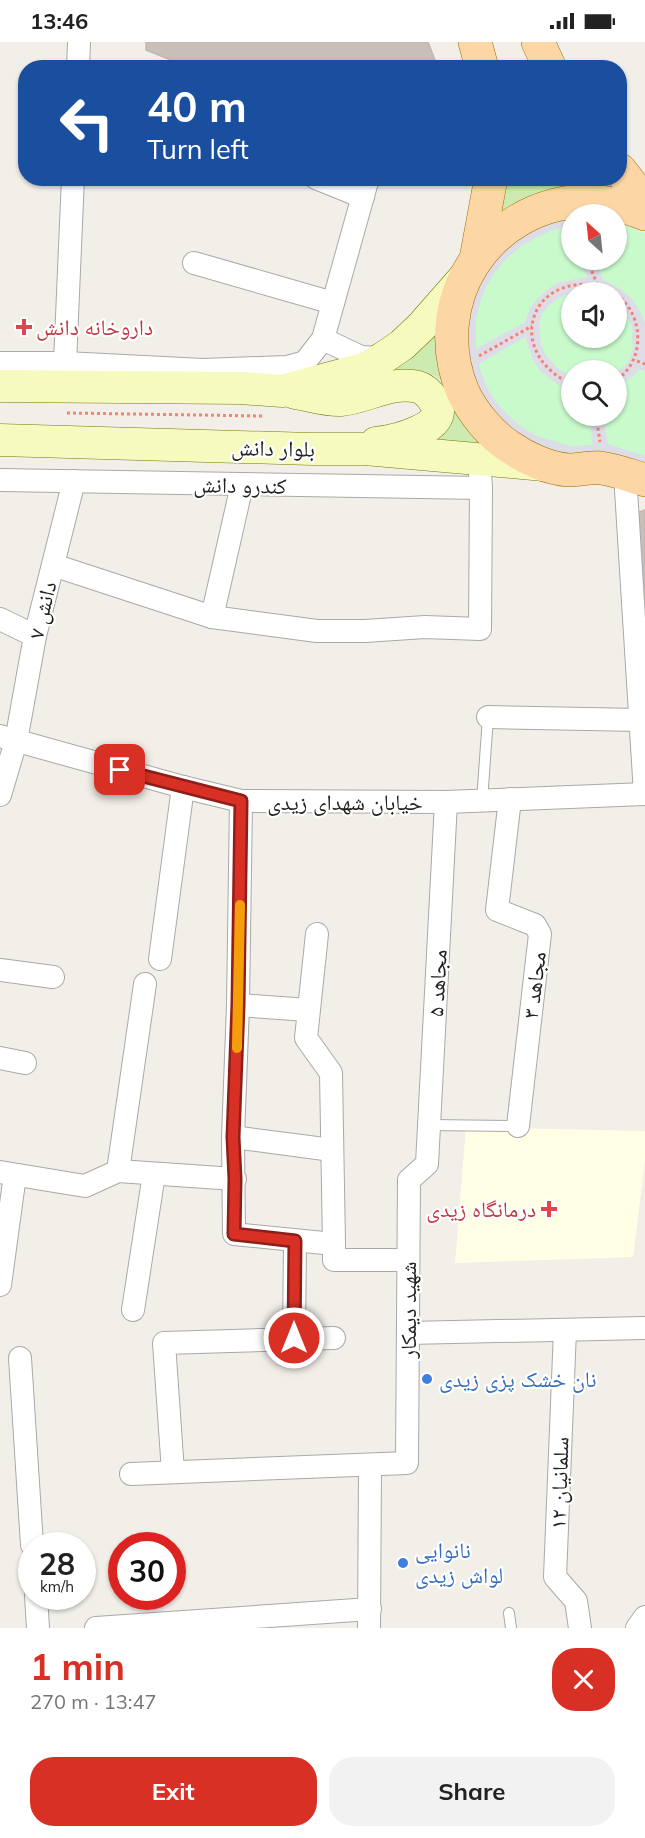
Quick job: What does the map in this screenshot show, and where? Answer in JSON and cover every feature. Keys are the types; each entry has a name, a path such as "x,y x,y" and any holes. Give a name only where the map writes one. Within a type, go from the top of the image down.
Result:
{"main road":[{"path":"475,42 481,60"},
{"path":"522,42 522,45 544,57"},
{"path":"627,179 645,202"},
{"path":"489,186 471,268 457,297 453,317 451,338 454,363 458,380 467,399 478,417 492,433 517,452 546,465 568,470 600,468 635,477"},
{"path":"0,386 240,388 290,378 364,369 402,345 422,326 471,268 489,242 523,217 564,203 585,201 606,202 645,214"},
{"path":"290,378 340,400 403,386 419,387 438,405 439,412 434,420 416,432 387,441 334,448"},
{"name":"بلوار دانش","path":"0,440 365,449 480,474 546,465"}],"street":[{"path":"78,60 79,42"},
{"path":"65,363 73,186"},
{"path":"290,378 323,339 366,188"},
{"path":"194,263 333,303"},
{"path":"323,339 361,357 382,358"},
{"path":"0,363 65,363 203,370 287,367 290,378"},
{"path":"53,565 212,617 317,631 425,627 480,629 480,474"},
{"name":"کندرو دانش","path":"0,480 242,485 480,474"},
{"path":"635,477 640,720 645,794"},
{"name":"دانش ۷","path":"0,795 8,738 74,481"},
{"path":"212,617 242,485"},
{"path":"0,620 35,636"},
{"path":"488,717 640,720"},
{"name":"خیابان شهدای زیدی","path":"8,738 241,801 446,802 645,794"},
{"path":"160,958 183,787"},
{"name":"مجاهد ۳","path":"510,799 497,910 535,925 540,934 518,1126"},
{"path":"241,801 238,1005 233,1137 234,1234 334,1244"},
{"name":"مجاهد ۵","path":"427,1164 446,802"},
{"path":"317,934 306,1038 331,1073 334,1260 408,1260"},
{"path":"0,970 53,977"},
{"path":"118,1171 145,984"},
{"path":"238,1005 308,1010"},
{"path":"0,1058 25,1063"},
{"path":"233,1137 332,1150"},
{"name":"شهید دیمکار","path":"370,1465 407,1463 409,1180 427,1164"},
{"path":"0,1285 7,1174 85,1186 118,1171 235,1179"},
{"path":"133,1310 154,1174"},
{"path":"294,1338 295,1241"},
{"path":"408,1333 645,1328 645,1322"},
{"name":"سلمانیان ۱۲","path":"565,1330 555,1578 576,1601 580,1628"},
{"path":"173,1472 164,1343 334,1338"},
{"path":"20,1358 31,1532"},
{"path":"96,1628 370,1618 370,1465 131,1474"},
{"path":"37,1610 38,1628"},
{"path":"637,1628 645,1617"}],"lane":[{"path":"482,801 488,717"},
{"path":"430,1125 518,1126"},
{"path":"509,1612 511,1628"}],"path":[{"path":"561,290 552,294 536,311 532,326 534,346 539,357 554,375 561,378"},
{"path":"627,303 638,325 640,349 637,360 627,373"},
{"path":"454,363 470,360 532,326"},
{"path":"637,360 645,364"},
{"path":"60,413 264,416"}],"shaded area":[{"path":"561,221 561,228 550,231 520,247 506,259 486,287 476,320 476,349 525,322 530,308 539,297 560,282 587,277 584,270 599,270 603,280 608,282 561,282 561,298 548,306 542,314 539,324 541,344 545,354 561,371 561,387 540,371 533,360 525,337 479,364 487,388 509,416 537,436 570,446 593,445 590,426 605,426 608,444 645,456 645,463 602,451 569,453 534,442 518,433 491,407 474,374 468,338 469,319 480,284 489,268 515,242 548,224"},
{"path":"627,295 640,311 645,323 645,372 639,369 627,381 627,363 633,348 632,327 628,317"},
{"name":"درمانگاه زیدی","path":"466,1127 645,1131 645,1160 633,1257 455,1263"}],"green space":[{"path":"495,186 622,186 633,201 619,204 561,204 561,216 489,232"},
{"path":"561,224 561,270 627,270 627,226 645,233 645,463 602,451 569,453 534,442 481,391 469,319 502,254"},
{"path":"439,320 453,406 467,429 487,447 410,442 449,403 444,385 427,373 374,373"}],"building":[{"path":"146,42 428,42 435,60 171,60 146,50"},
{"path":"645,510 645,643 636,513"}],"slow traffic":[{"path":"237,1048 240,905"}],"place":[{"name":"داروخانه دانش","path":"24,327"},
{"name":"درمانگاه زیدی","path":"549,1209"},
{"name":"نان خشک پزی زیدی","path":"427,1379"},
{"name":"نانوایی لواش زیدی","path":"403,1563"}],"route":[{"path":"120,770 241,801 238,1005 233,1137 234,1234 295,1241 294,1338"}]}
